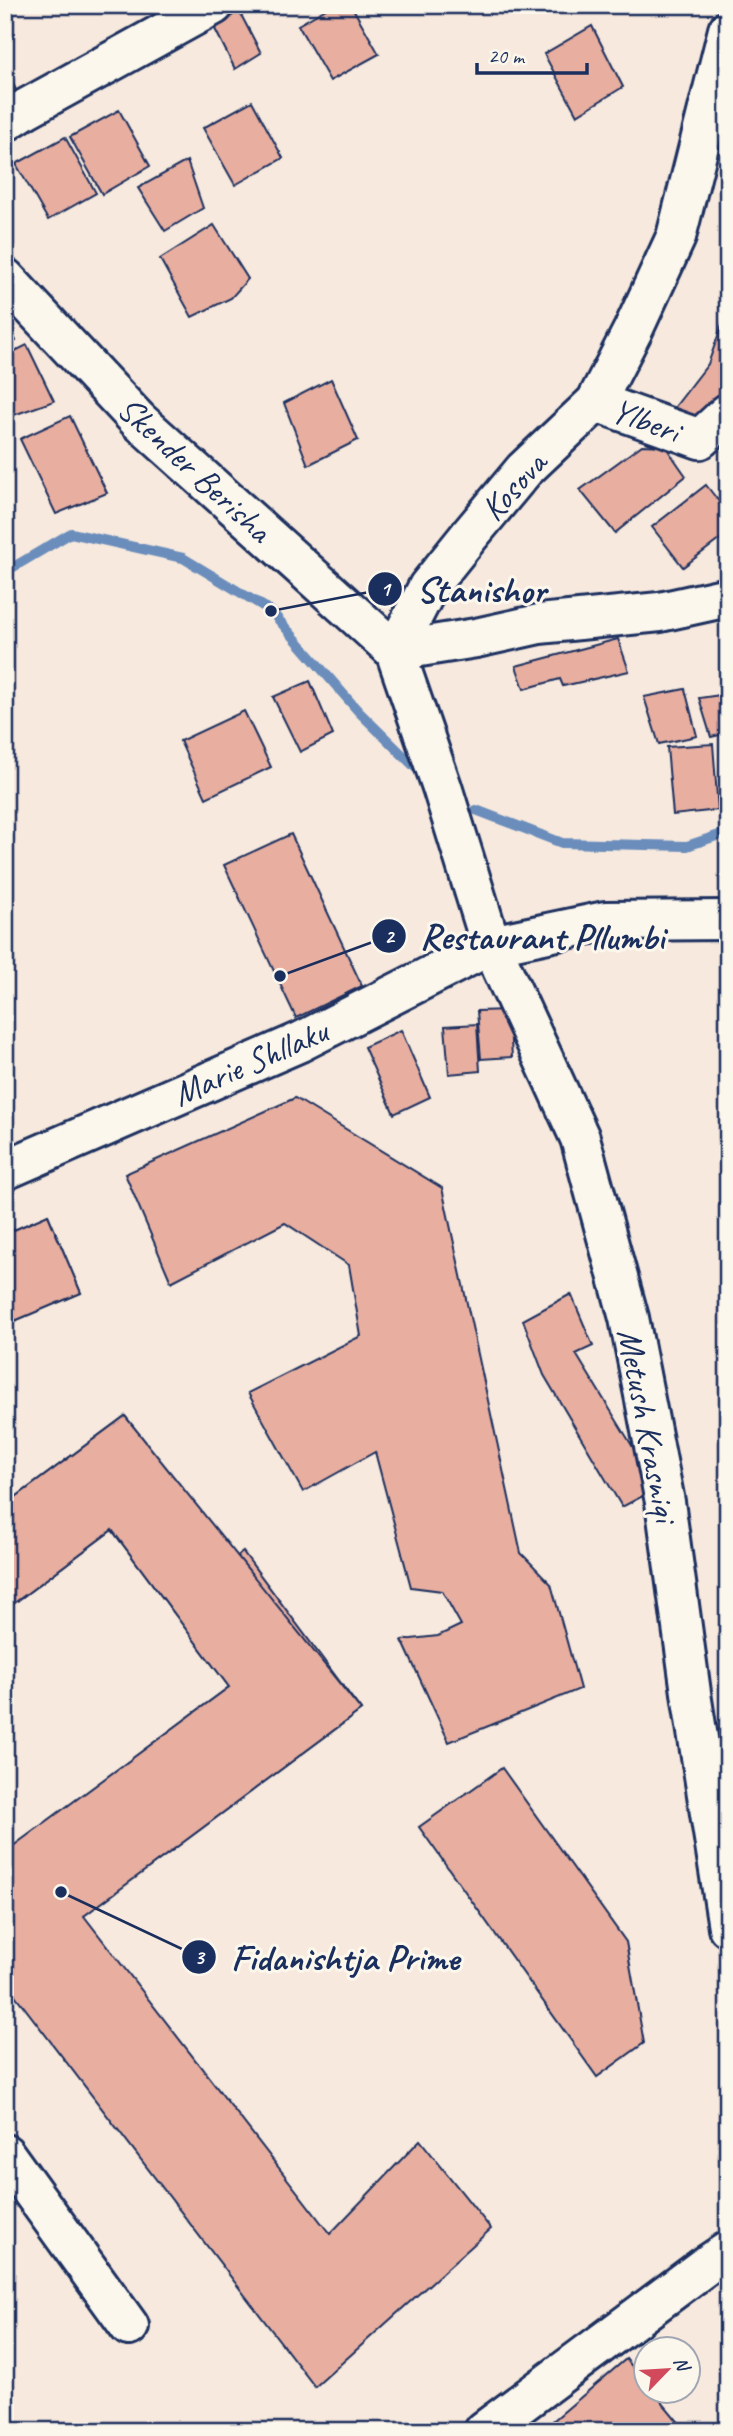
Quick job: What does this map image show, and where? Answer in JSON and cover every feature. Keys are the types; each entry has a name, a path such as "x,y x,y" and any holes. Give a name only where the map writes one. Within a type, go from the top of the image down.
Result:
{"street":[{"path":"5,122 214,5"},
{"name":"Kosova","path":"395,651 428,587 469,536 524,470 596,402 676,237 728,30"},
{"name":"Skender Berisha","path":"5,278 138,420 395,651"},
{"name":"Ylberi","path":"596,402 700,439 728,413"},
{"path":"491,945 442,787 395,651 476,638 539,624 660,611 728,597"},
{"name":"Marie Shllaku","path":"5,1170 300,1042 491,945 605,921 728,920"},
{"name":"Metush Krasniqi","path":"491,945 580,1138 629,1318 665,1502 720,1829 728,1927"},
{"path":"5,2154 129,2326"},
{"path":"484,2431 728,2251"}],"building":[{"path":"333,5 351,5 379,54 330,81 298,25"},
{"path":"239,11 261,53 235,69 214,27"},
{"path":"592,26 623,87 577,115 544,54"},
{"path":"5,65 18,95 5,104"},
{"path":"252,101 283,158 235,185 203,128"},
{"path":"119,110 150,166 102,194 70,137"},
{"path":"65,137 96,193 48,220 16,164"},
{"path":"187,161 203,208 165,231 138,188"},
{"path":"214,225 248,279 231,298 192,317 160,259"},
{"path":"725,316 728,319 728,397 688,430 664,421 708,364"},
{"path":"5,319 16,341 5,348"},
{"path":"27,345 54,401 5,418 5,356"},
{"path":"331,379 358,440 308,465 284,403"},
{"path":"70,416 107,493 56,514 20,439"},
{"path":"642,445 665,446 686,476 615,533 580,490"},
{"path":"706,485 728,513 728,533 683,567 652,527"},
{"path":"618,639 629,671 563,686 560,679 524,689 516,666"},
{"path":"310,681 333,735 300,752 273,697"},
{"path":"685,689 697,736 659,744 644,697"},
{"path":"728,694 728,733 711,737 699,698"},
{"path":"244,711 271,767 206,798 180,741"},
{"path":"713,744 718,810 673,815 667,747"},
{"path":"291,834 362,986 296,1018 224,865"},
{"path":"509,1010 512,1057 481,1059 477,1011"},
{"path":"477,1024 480,1071 449,1074 445,1026"},
{"path":"401,1030 430,1097 394,1114 364,1047"},
{"path":"295,1098 442,1188 521,1553 551,1584 580,1689 449,1742 402,1640 438,1636 461,1625 442,1591 411,1587 375,1452 303,1492 248,1393 361,1336 349,1265 285,1223 171,1282 125,1174"},
{"path":"48,1215 81,1293 5,1325 5,1234"},
{"path":"48,1215 81,1293 5,1325 5,1234"},
{"path":"571,1294 593,1346 576,1354 658,1488 622,1507 544,1375 523,1320"},
{"path":"125,1416 232,1560 243,1552 361,1710 148,1868 90,1790 229,1687 112,1530 5,1610 5,1505"},
{"path":"125,1416 361,1710 84,1916 330,2234 420,2140 491,2229 315,2387 5,1982 5,1852 229,1687 112,1530 5,1610 5,1505"},
{"path":"502,1768 626,1942 644,2043 597,2077 419,1827"},
{"path":"626,2359 632,2366 632,2404 664,2404 686,2431 541,2431"}],"waterway":[{"path":"5,572 71,533 183,558 271,611 359,712 422,774"},
{"path":"476,810 562,843 687,846 728,832"}],"place":[{"name":"Stanishor","path":"271,611"},
{"name":"Restaurant Pllumbi","path":"280,976"},
{"name":"Fidanishtja Prime","path":"61,1892"}]}
